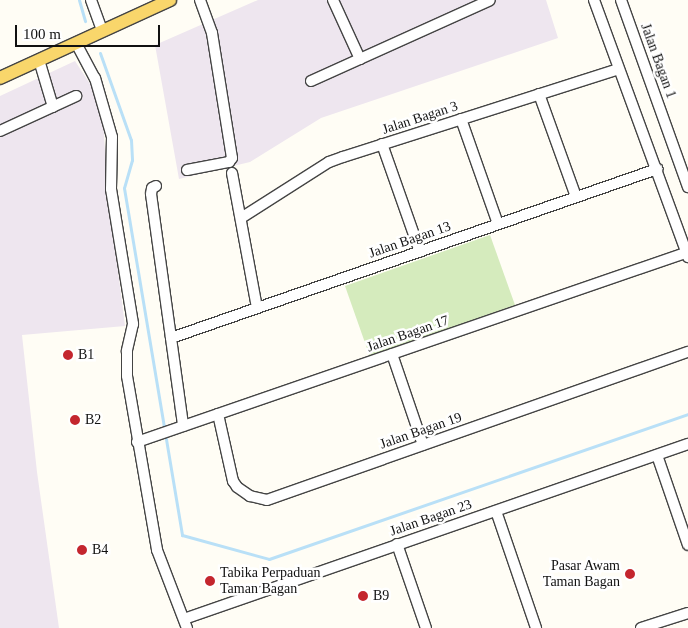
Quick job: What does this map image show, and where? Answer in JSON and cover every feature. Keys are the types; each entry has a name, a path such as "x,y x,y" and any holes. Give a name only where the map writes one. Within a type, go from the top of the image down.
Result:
{"main road":[{"path":"0,78 170,0"}],"street":[{"path":"91,0 101,32"},
{"path":"187,170 229,162 232,158 212,33 200,0"},
{"path":"333,0 360,59"},
{"path":"311,81 490,0"},
{"path":"594,0 687,254"},
{"name":"Jalan Bagan 1","path":"622,0 688,187"},
{"path":"79,42 95,78 112,137 111,189 133,324 128,351 127,376 137,442 157,550 186,624"},
{"path":"39,60 53,107"},
{"name":"Jalan Bagan 3","path":"240,218 329,162 618,69"},
{"path":"539,94 576,197"},
{"path":"0,131 76,96"},
{"path":"461,119 498,224"},
{"path":"382,144 420,252"},
{"name":"Jalan Bagan 13","path":"171,338 657,169"},
{"path":"232,173 257,308"},
{"path":"156,186 152,188 151,194 171,338 178,428"},
{"name":"Jalan Bagan 17","path":"137,442 687,254"},
{"name":"Jalan Bagan 19","path":"218,414 233,481 243,492 267,500 688,352"},
{"path":"392,354 423,445"},
{"name":"Jalan Bagan 23","path":"186,624 397,544 688,444"},
{"path":"657,455 688,545"},
{"path":"496,511 536,628"},
{"path":"397,544 426,628"},
{"path":"641,628 688,613"}],"shaded area":[{"path":"258,0 546,0 558,38 321,118 250,162 179,179 155,45"},
{"path":"75,61 92,87 103,118 107,184 125,326 22,335 37,472 59,628 0,628 0,96"}],"green space":[{"path":"490,235 515,305 370,357 345,286"}],"waterway":[{"path":"79,0 85,21"},
{"path":"100,53 131,140 132,160 124,188 182,535 269,559 688,414"}],"place":[{"name":"B1","path":"68,355"},
{"name":"B2","path":"75,420"},
{"name":"B4","path":"82,550"},
{"name":"Pasar Awam Taman Bagan","path":"630,574"},
{"name":"Tabika Perpaduan Taman Bagan","path":"210,581"},
{"name":"B9","path":"363,596"}]}
